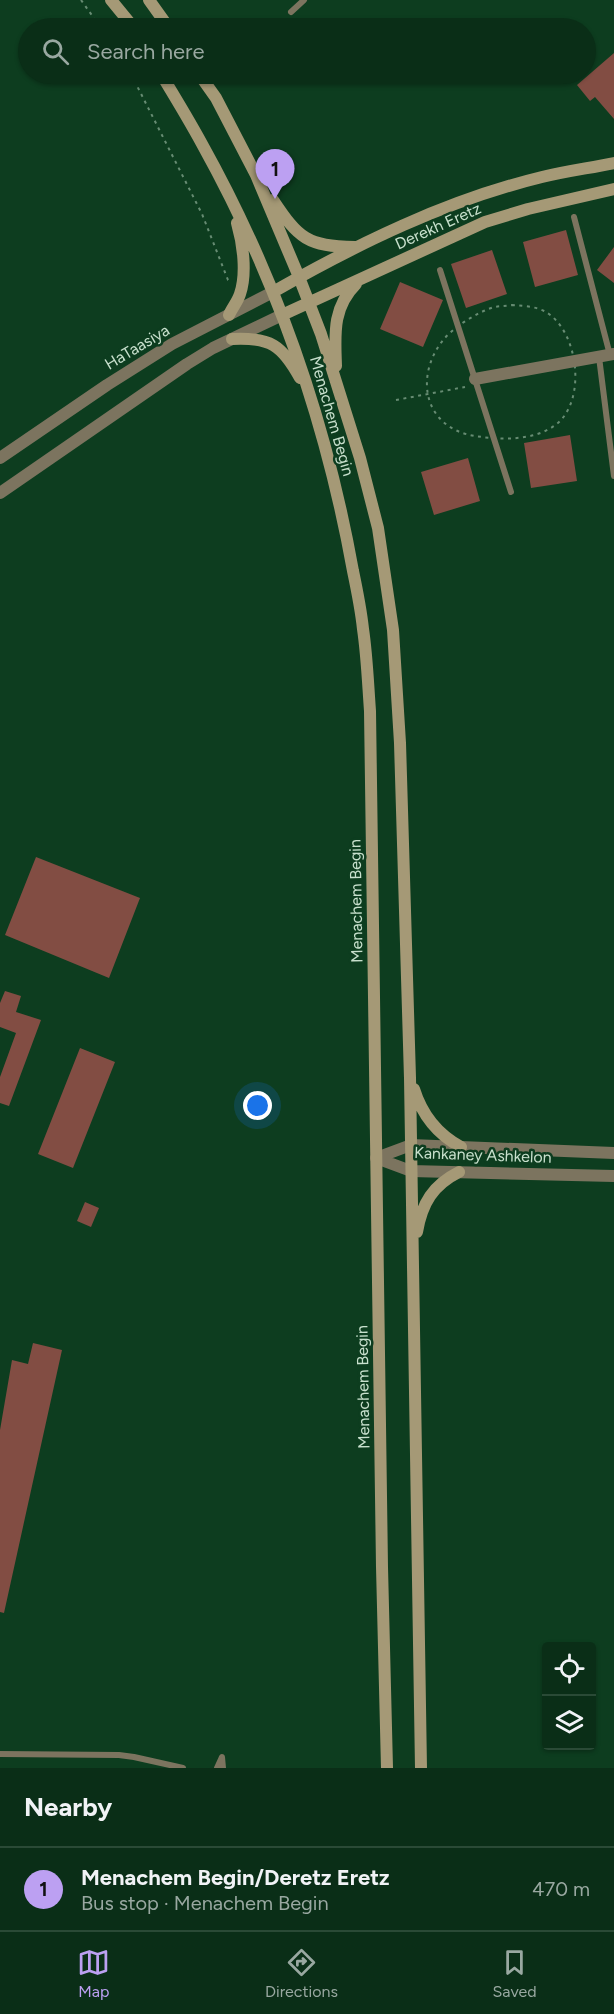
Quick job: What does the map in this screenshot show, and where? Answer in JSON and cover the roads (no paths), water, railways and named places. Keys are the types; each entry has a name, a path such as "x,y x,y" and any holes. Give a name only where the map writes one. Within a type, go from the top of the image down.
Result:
{"main road":[{"path":"111,0 126,18"},
{"path":"149,0 162,18"},
{"name":"Menachem Begin","path":"167,84 227,191 282,315 314,405 346,533 363,629 370,711 387,1768"},
{"name":"Menachem Begin","path":"207,84 256,175 300,277 337,382 378,528 393,630 400,743 410,1078 421,1768"},
{"name":"Derekh Eretz","path":"300,277 357,247 476,197 542,177 614,163"},
{"path":"256,175 286,220 300,234 316,244 357,247"},
{"name":"Derekh Eretz","path":"282,315 485,222 528,209 614,189"},
{"path":"227,191 240,233 243,273 240,294 229,315"},
{"name":"HaTaasiya","path":"273,292 300,277"},
{"path":"337,382 335,340 337,319 345,297 364,277"},
{"path":"232,339 268,340 293,366 314,405"},
{"path":"410,1078 418,1101 431,1122 445,1138 461,1147"},
{"path":"413,1256 424,1207 433,1190 444,1179 459,1172"}],"street":[{"name":"HaTaasiya","path":"0,458 172,344 273,292"},
{"path":"0,493 187,364 282,315"},
{"path":"476,382 608,355"},
{"name":"Kankaney Ashkelon","path":"376,1158 411,1145 614,1153"},
{"name":"Kankaney Ashkelon","path":"376,1158 411,1171 614,1176"}],"lane":[{"path":"291,12 304,0"},
{"path":"574,217 608,355 614,476"},
{"path":"440,270 511,492"},
{"path":"217,1768 222,1753 223,1768"},
{"path":"0,1754 119,1755 183,1768"}],"place":[{"name":"Menachem Begin/Deretz Eretz","path":"275,199"}]}
